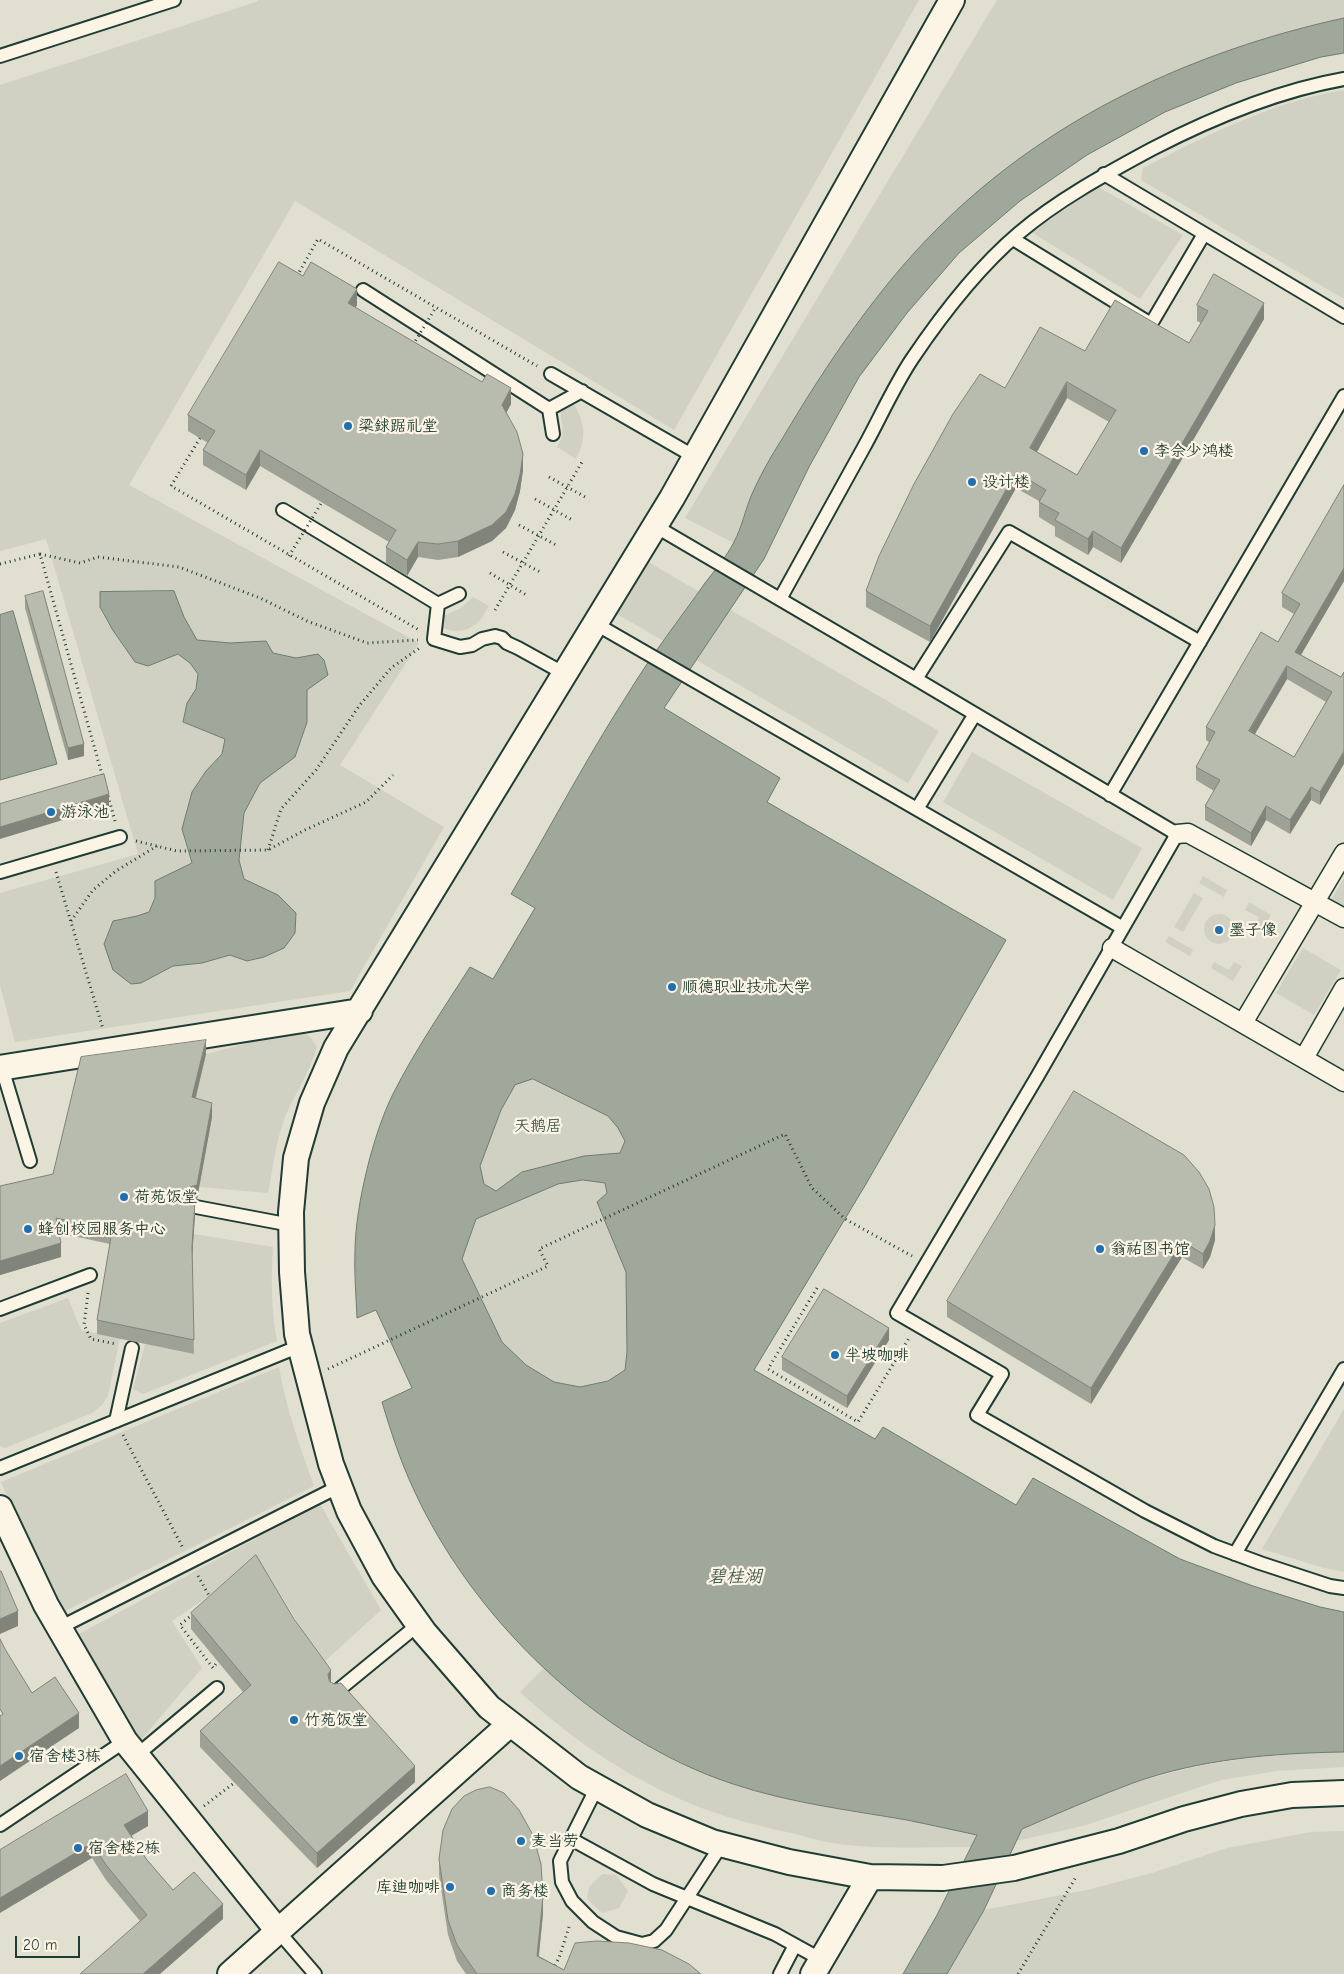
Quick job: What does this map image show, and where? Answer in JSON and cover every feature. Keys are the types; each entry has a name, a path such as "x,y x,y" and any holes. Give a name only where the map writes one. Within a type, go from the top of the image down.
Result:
{"street":[{"path":"952,0 655,526 336,1048 312,1103 296,1158 291,1225 297,1334 331,1464 349,1511 384,1576 419,1624 489,1707 579,1777 647,1815 722,1844 789,1862 870,1877 943,1878 1014,1868 1119,1841 1184,1818 1241,1804 1292,1795 1344,1794"},
{"path":"1177,834 1188,833 1344,918"},
{"path":"1243,1024 1344,853"},
{"path":"1112,948 1344,1082"},
{"path":"1304,1058 1344,988"},
{"path":"1,1066 110,1051 360,1011"},
{"path":"0,1508 6,1541 131,1748 278,1931"},
{"path":"230,1974 510,1724"},
{"path":"818,1967 870,1877"}],"lane":[{"path":"0,56 174,0"},
{"path":"780,599 912,360 943,316 989,261 1013,239 1060,202 1104,174 1182,133 1249,104 1325,82 1344,79"},
{"path":"1104,174 1344,317"},
{"path":"1013,239 1151,324 1204,234"},
{"path":"362,290 549,409"},
{"path":"551,374 695,457"},
{"path":"549,409 582,391"},
{"path":"1110,794 1344,396"},
{"path":"549,409 552,434"},
{"path":"283,510 438,604"},
{"path":"655,526 1177,834 1112,948 897,1312 1002,1374 977,1415 1145,1511 1214,1546 1330,1586 1344,1588"},
{"path":"916,679 1010,532 1200,642"},
{"path":"438,604 459,594"},
{"path":"438,604 434,639 460,646 472,645 482,639 495,636 502,638 506,643 565,674"},
{"path":"596,624 1123,928"},
{"path":"917,809 975,714"},
{"path":"0,872 120,838"},
{"path":"1,1066 30,1161"},
{"path":"196,1208 291,1225"},
{"path":"0,1309 90,1275"},
{"path":"0,1468 300,1346"},
{"path":"116,1421 132,1348"},
{"path":"1235,1554 1344,1369"},
{"path":"59,1628 340,1486"},
{"path":"336,1692 419,1624"},
{"path":"0,1825 131,1748 217,1688"},
{"path":"597,1787 560,1861 562,1882 572,1901 593,1922 616,1937 642,1944 654,1941 666,1930 722,1844"},
{"path":"571,1840 653,1884 740,1918 795,1945 818,1967"},
{"path":"278,1931 316,1974"},
{"path":"780,1974 795,1945"}],"path":[{"path":"296,277 318,239 551,374"},
{"path":"412,346 436,307"},
{"path":"200,438 172,486 434,639"},
{"path":"495,610 582,462"},
{"path":"549,476 588,498"},
{"path":"535,499 574,521"},
{"path":"289,556 322,502"},
{"path":"519,525 558,546"},
{"path":"503,552 542,573"},
{"path":"0,564 40,554 80,563 98,557 178,567 260,598 306,621 368,643 434,639"},
{"path":"40,554 104,781"},
{"path":"490,573 528,596"},
{"path":"268,850 281,809 316,770 359,706 391,668 434,639"},
{"path":"107,790 120,838 176,851 268,850 366,802 393,775"},
{"path":"71,921 93,890 116,871 157,846"},
{"path":"52,857 110,1051"},
{"path":"308,1378 548,1266 539,1249 785,1134 812,1188 845,1220 926,1264"},
{"path":"90,1275 84,1325 91,1339 132,1348"},
{"path":"817,1288 768,1369 858,1422 916,1324"},
{"path":"116,1421 211,1600 216,1606"},
{"path":"205,1605 211,1600"},
{"path":"199,1610 180,1625 213,1668 218,1661"},
{"path":"188,1819 234,1783"},
{"path":"1018,1974 1076,1877"},
{"path":"550,1974 559,1958 570,1928 572,1901"}],"shaded area":[{"name":"顺德职业技术大学","path":"0,0 1344,0 1344,1974 0,1974"}],"green space":[{"path":"258,0 919,0 674,430 295,201 129,485 419,643 340,765 444,827 350,991 15,1042 0,985 0,893 138,854 46,539 0,551 0,85","holes":["174,591 184,617 197,640 230,643 296,658 318,654 307,690 307,722 295,757 260,783 244,813 239,860 244,879 278,895 247,961 230,955 202,963 173,966 141,983 113,921 149,912 155,898 155,881 192,863 184,840 192,792 206,771 222,754 225,739 183,722 187,703 196,689 198,673 190,663 178,654 148,666 134,654 109,625 100,608 100,593"]},
{"path":"997,0 1344,0 1344,18 1288,32 1233,49 1179,70 1127,93 1076,121 1028,152 983,187 940,226 872,306 824,371 786,430 753,492 734,543 685,518"},
{"path":"1344,90 1344,299 1141,180 1143,168 1215,132 1292,102"},
{"path":"1098,187 1183,235 1140,299 1031,232"},
{"path":"567,401 574,404 583,431 582,444 576,459 557,447 563,431 561,409"},
{"path":"648,562 939,731 908,783 617,614"},
{"path":"473,597 489,606 481,618 470,628 453,631 437,623 443,616 461,608"},
{"path":"972,752 1142,848 1113,900 943,802"},
{"path":"1203,876 1227,890 1224,897 1199,883"},
{"path":"1344,878 1344,907 1331,900"},
{"path":"1194,893 1203,898 1183,932 1174,927"},
{"path":"1249,902 1271,915 1262,931 1254,927 1259,917 1245,910"},
{"path":"1219,914 1225,915 1233,923 1233,935 1225,943 1219,944 1213,943 1205,935 1204,929 1205,923 1213,915"},
{"path":"1169,936 1193,950 1190,956 1165,942"},
{"path":"1303,948 1341,970 1314,1015 1276,993"},
{"path":"1214,962 1229,970 1234,962 1242,966 1233,981 1211,968"},
{"path":"295,1031 308,1036 317,1047 285,1117 277,1145 268,1193 199,1187 192,1111 206,1054"},
{"name":"天鹅居","path":"533,1079 608,1116 626,1141 621,1153 584,1156 523,1172 496,1191 484,1184 480,1166 501,1110 515,1085"},
{"path":"583,1180 605,1183 607,1193 597,1202 626,1272 627,1352 625,1370 608,1381 580,1387 554,1382 526,1365 502,1342 462,1259 476,1219 558,1184"},
{"path":"194,1234 273,1247 272,1294 277,1341 143,1394 133,1389 145,1344 194,1354 192,1260"},
{"path":"68,1298 81,1330 120,1338 108,1396 102,1405 92,1413 5,1448 0,1446 0,1323"},
{"path":"279,1367 289,1412 314,1486 63,1612 24,1535 1,1482"},
{"path":"1344,1409 1344,1572 1324,1568 1262,1549"},
{"path":"320,1504 381,1610 323,1663 260,1561 172,1621 202,1668 140,1741 79,1634"},
{"path":"544,1668 608,1721 656,1750 707,1774 754,1791 797,1801 978,1835 972,1847 866,1847 822,1841 760,1826 698,1807 649,1784 590,1749 520,1692"},
{"path":"1344,1752 1344,1767 1277,1771 1221,1780 1083,1826 1016,1841 1022,1829 1107,1793 1161,1775 1212,1764 1265,1756"},
{"path":"1344,1831 1344,1974 947,1974 984,1910 1087,1890 1152,1873 1227,1848 1311,1832"},
{"path":"602,1874 616,1875 628,1891 619,1908 602,1913 587,1899 589,1887"}],"water":[{"name":"碧桂湖","path":"1344,18 1344,53 1321,57 1236,83 1165,112 1087,155 1020,201 959,253 907,313 859,377 809,467 764,559 664,708 780,778 767,802 1006,940 866,1184 754,1370 875,1439 883,1427 1016,1505 1033,1478 1180,1559 1253,1586 1320,1607 1344,1612 1344,1752 1264,1756 1184,1768 1133,1783 1022,1829 984,1910 947,1974 903,1974 937,1915 977,1835 754,1791 682,1764 634,1737 587,1705 544,1668 504,1627 469,1583 438,1536 413,1488 392,1435 382,1402 412,1388 376,1310 357,1318 355,1249 362,1191 372,1149 386,1110 411,1061 470,967 493,979 535,908 511,894 598,741 657,650 731,547 759,480 799,411 835,355 874,301 940,226 983,187 1028,152 1076,121 1127,94 1179,70 1233,49 1288,32","holes":["533,1079 608,1116 618,1128 625,1141 620,1153 584,1156 522,1172 496,1191 484,1184 480,1166 501,1110 515,1085","583,1180 605,1183 607,1193 597,1202 626,1272 627,1352 625,1370 608,1381 580,1387 554,1382 526,1365 502,1342 462,1259 476,1219 558,1184"]},
{"path":"174,591 184,617 197,640 230,643 266,641 273,653 296,658 318,654 324,660 328,675 307,690 307,722 295,757 260,783 244,813 239,860 244,879 278,895 296,913 295,933 284,948 264,957 247,961 230,955 202,963 173,966 141,983 131,984 113,970 104,944 113,921 149,912 155,898 155,881 192,863 182,829 192,792 206,771 222,754 225,739 183,722 187,703 196,689 198,674 190,663 178,654 148,666 135,662 112,629 100,607 100,592"},
{"path":"13,611 57,764 0,780 0,615"}],"building":[{"name":"梁銶踞礼堂","path":"279,262 303,276 311,262 357,289 348,303 482,382 487,374 511,388 502,405 517,432 523,454 515,494 506,512 492,525 458,541 438,544 418,542 407,560 386,547 396,530 260,450 246,475 203,450 215,431 188,415"},
{"path":"1214,274 1264,303 1121,548 1093,531 1088,539 1055,520 1059,513 1039,502 1046,490 1016,472 930,626 866,591 879,556 914,484 953,414 980,374 1005,388 1040,327 1085,351 1115,300 1189,343 1208,311 1197,305","holes":["1067,382 1116,410 1077,475 1030,448"]},
{"path":"1344,485 1344,568 1295,652 1341,677 1344,672 1344,751 1320,792 1311,787 1290,820 1266,806 1251,833 1205,806 1220,780 1196,767 1215,732 1206,727 1261,632 1278,642 1300,604 1282,593","holes":["1287,666 1332,692 1294,757 1249,731"]},
{"path":"43,591 84,744 68,748 25,596"},
{"path":"104,774 109,794 0,827 0,804"},
{"name":"荷苑饭堂","path":"206,1040 192,1097 212,1103 197,1185 190,1187 188,1192 190,1199 195,1201 192,1246 194,1340 97,1320 112,1231 56,1218 61,1243 0,1261 0,1186 53,1174 81,1057"},
{"name":"翁祐图书馆","path":"1074,1091 1184,1155 1199,1172 1209,1189 1214,1207 1215,1225 1203,1254 1182,1241 1091,1388 947,1301"},
{"name":"半坡咖啡","path":"824,1289 889,1328 847,1396 782,1357"},
{"name":"竹苑饭堂","path":"256,1555 294,1619 331,1670 328,1674 329,1681 334,1684 341,1683 415,1766 317,1853 200,1731 251,1685 191,1613"},
{"path":"0,1571 18,1611 0,1619"},
{"name":"宿舍楼3栋","path":"0,1639 32,1693 55,1677 79,1713 0,1766 0,1716 3,1714 0,1709"},
{"path":"126,1774 148,1811 124,1825 147,1860 173,1890 194,1872 223,1904 143,1974 80,1974 147,1915 106,1865 92,1843 0,1898 0,1850"},
{"name":"商务楼","path":"490,1787 504,1793 519,1810 533,1835 541,1864 543,1897 537,1956 564,1970 575,1943 597,1941 629,1943 662,1950 689,1964 701,1974 477,1974 457,1945 448,1920 439,1859 443,1830 452,1809 464,1796 476,1790"}],"place":[{"name":"梁銶踞礼堂","path":"348,426"},
{"name":"李佘少鸿楼","path":"1144,451"},
{"name":"设计楼","path":"972,482"},
{"name":"游泳池","path":"51,812"},
{"name":"墨子像","path":"1219,930"},
{"name":"顺德职业技术大学","path":"672,987"},
{"name":"荷苑饭堂","path":"124,1197"},
{"name":"蜂创校园服务中心","path":"28,1229"},
{"name":"翁祐图书馆","path":"1100,1249"},
{"name":"半坡咖啡","path":"835,1355"},
{"name":"竹苑饭堂","path":"294,1720"},
{"name":"宿舍楼3栋","path":"19,1756"},
{"name":"麦当劳","path":"521,1841"},
{"name":"宿舍楼2栋","path":"78,1848"},
{"name":"库迪咖啡","path":"450,1887"},
{"name":"商务楼","path":"491,1891"}]}
